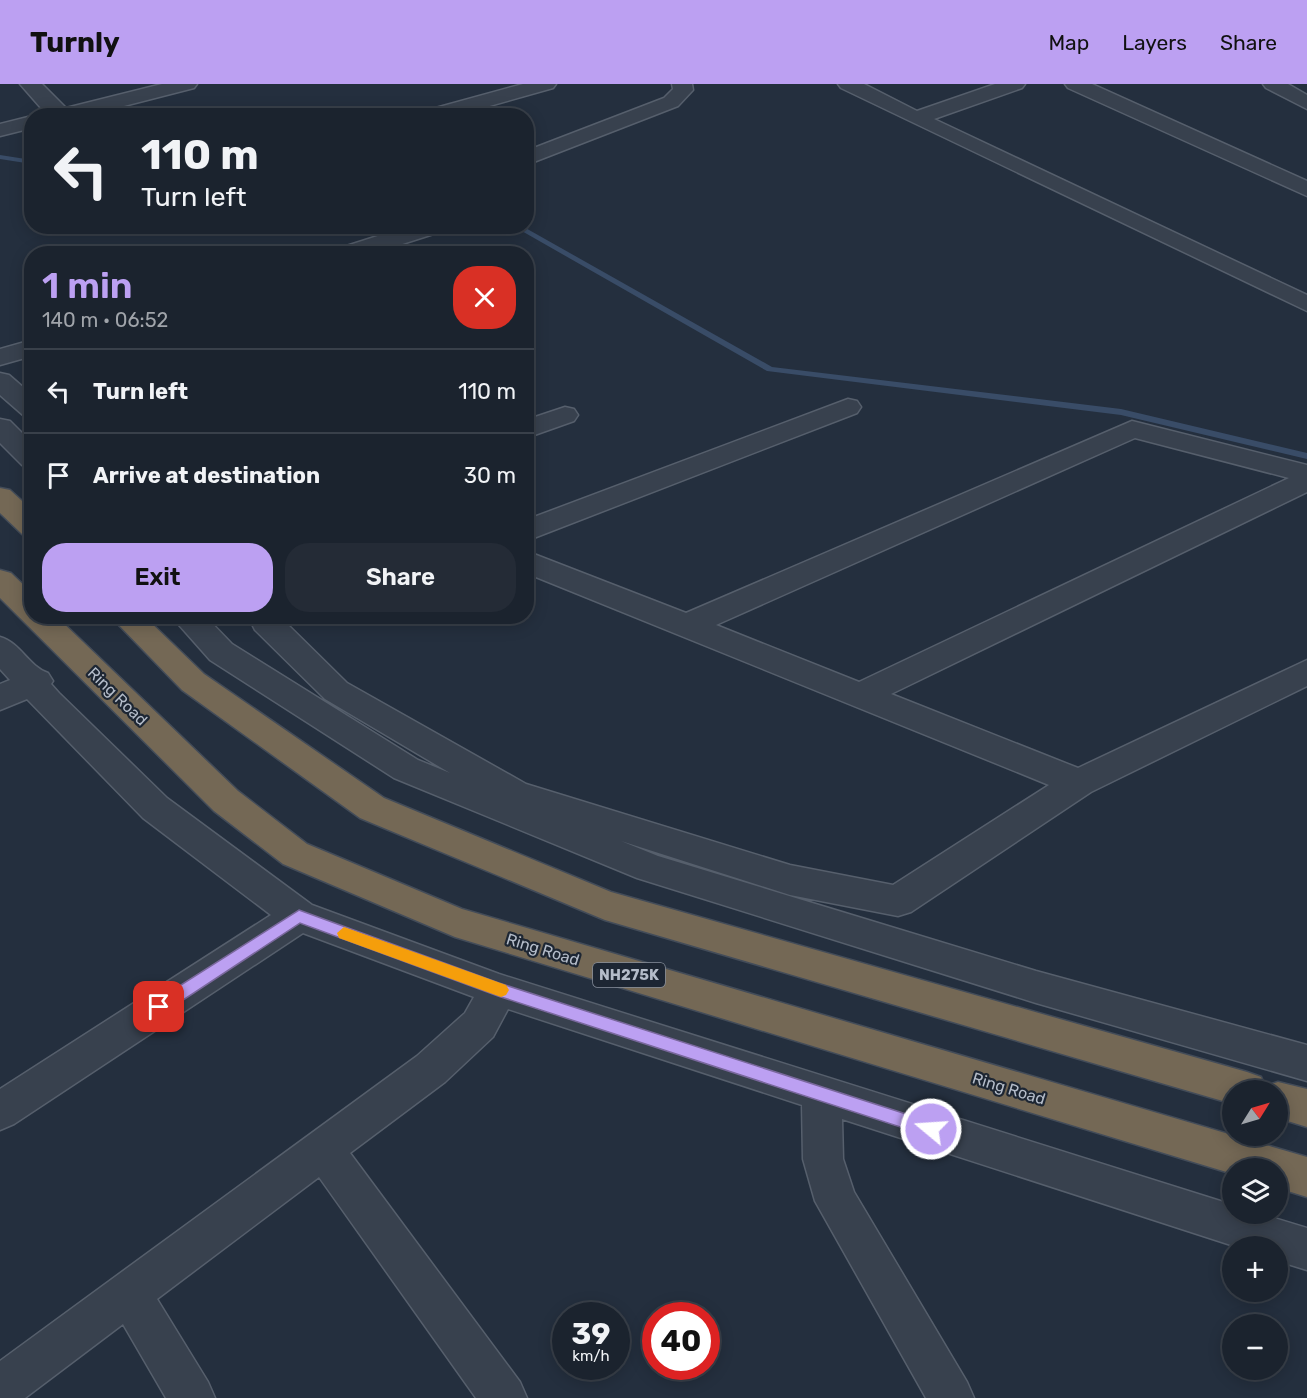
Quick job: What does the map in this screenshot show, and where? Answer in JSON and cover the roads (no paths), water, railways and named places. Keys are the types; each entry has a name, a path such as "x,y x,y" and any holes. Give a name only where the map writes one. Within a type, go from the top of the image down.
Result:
{"highway":[{"path":"0,497 24,520"},
{"path":"0,580 24,603"},
{"name":"Ring Road","path":"45,624 226,801 295,854 455,922 1307,1177"},
{"path":"133,624 193,682 382,813 605,905 1222,1083"},
{"path":"1288,1103 1307,1108"}],"street":[{"path":"30,84 53,108"},
{"path":"89,108 187,84"},
{"path":"458,108 546,84"},
{"path":"534,156 671,102 683,90 682,84"},
{"path":"848,84 1307,304"},
{"path":"916,118 1015,84"},
{"path":"1075,84 1307,189"},
{"path":"1273,84 1307,103"},
{"path":"0,131 24,124"},
{"path":"0,131 24,136"},
{"path":"371,246 409,234"},
{"path":"0,357 24,350"},
{"path":"0,381 24,403"},
{"path":"534,528 848,407"},
{"path":"534,427 565,415"},
{"path":"0,427 24,451"},
{"path":"688,625 1132,429 1307,474"},
{"path":"860,695 1307,481"},
{"path":"534,564 1079,783"},
{"path":"194,624 221,652 406,769 650,868 1036,987 1307,1063"},
{"path":"275,624 336,691 515,794 790,880 898,901 1079,783 1307,672"},
{"path":"0,648 23,688 155,808 299,916 498,990 1307,1249"},
{"path":"0,1112 299,916"},
{"path":"0,1389 447,1055 479,1026 498,990"},
{"path":"822,1095 823,1159 836,1201 951,1398"},
{"path":"323,1149 504,1398"},
{"path":"129,1293 192,1398"}],"waterway":[{"path":"0,157 24,161"},
{"path":"530,234 770,369 1121,412 1307,456"}]}
